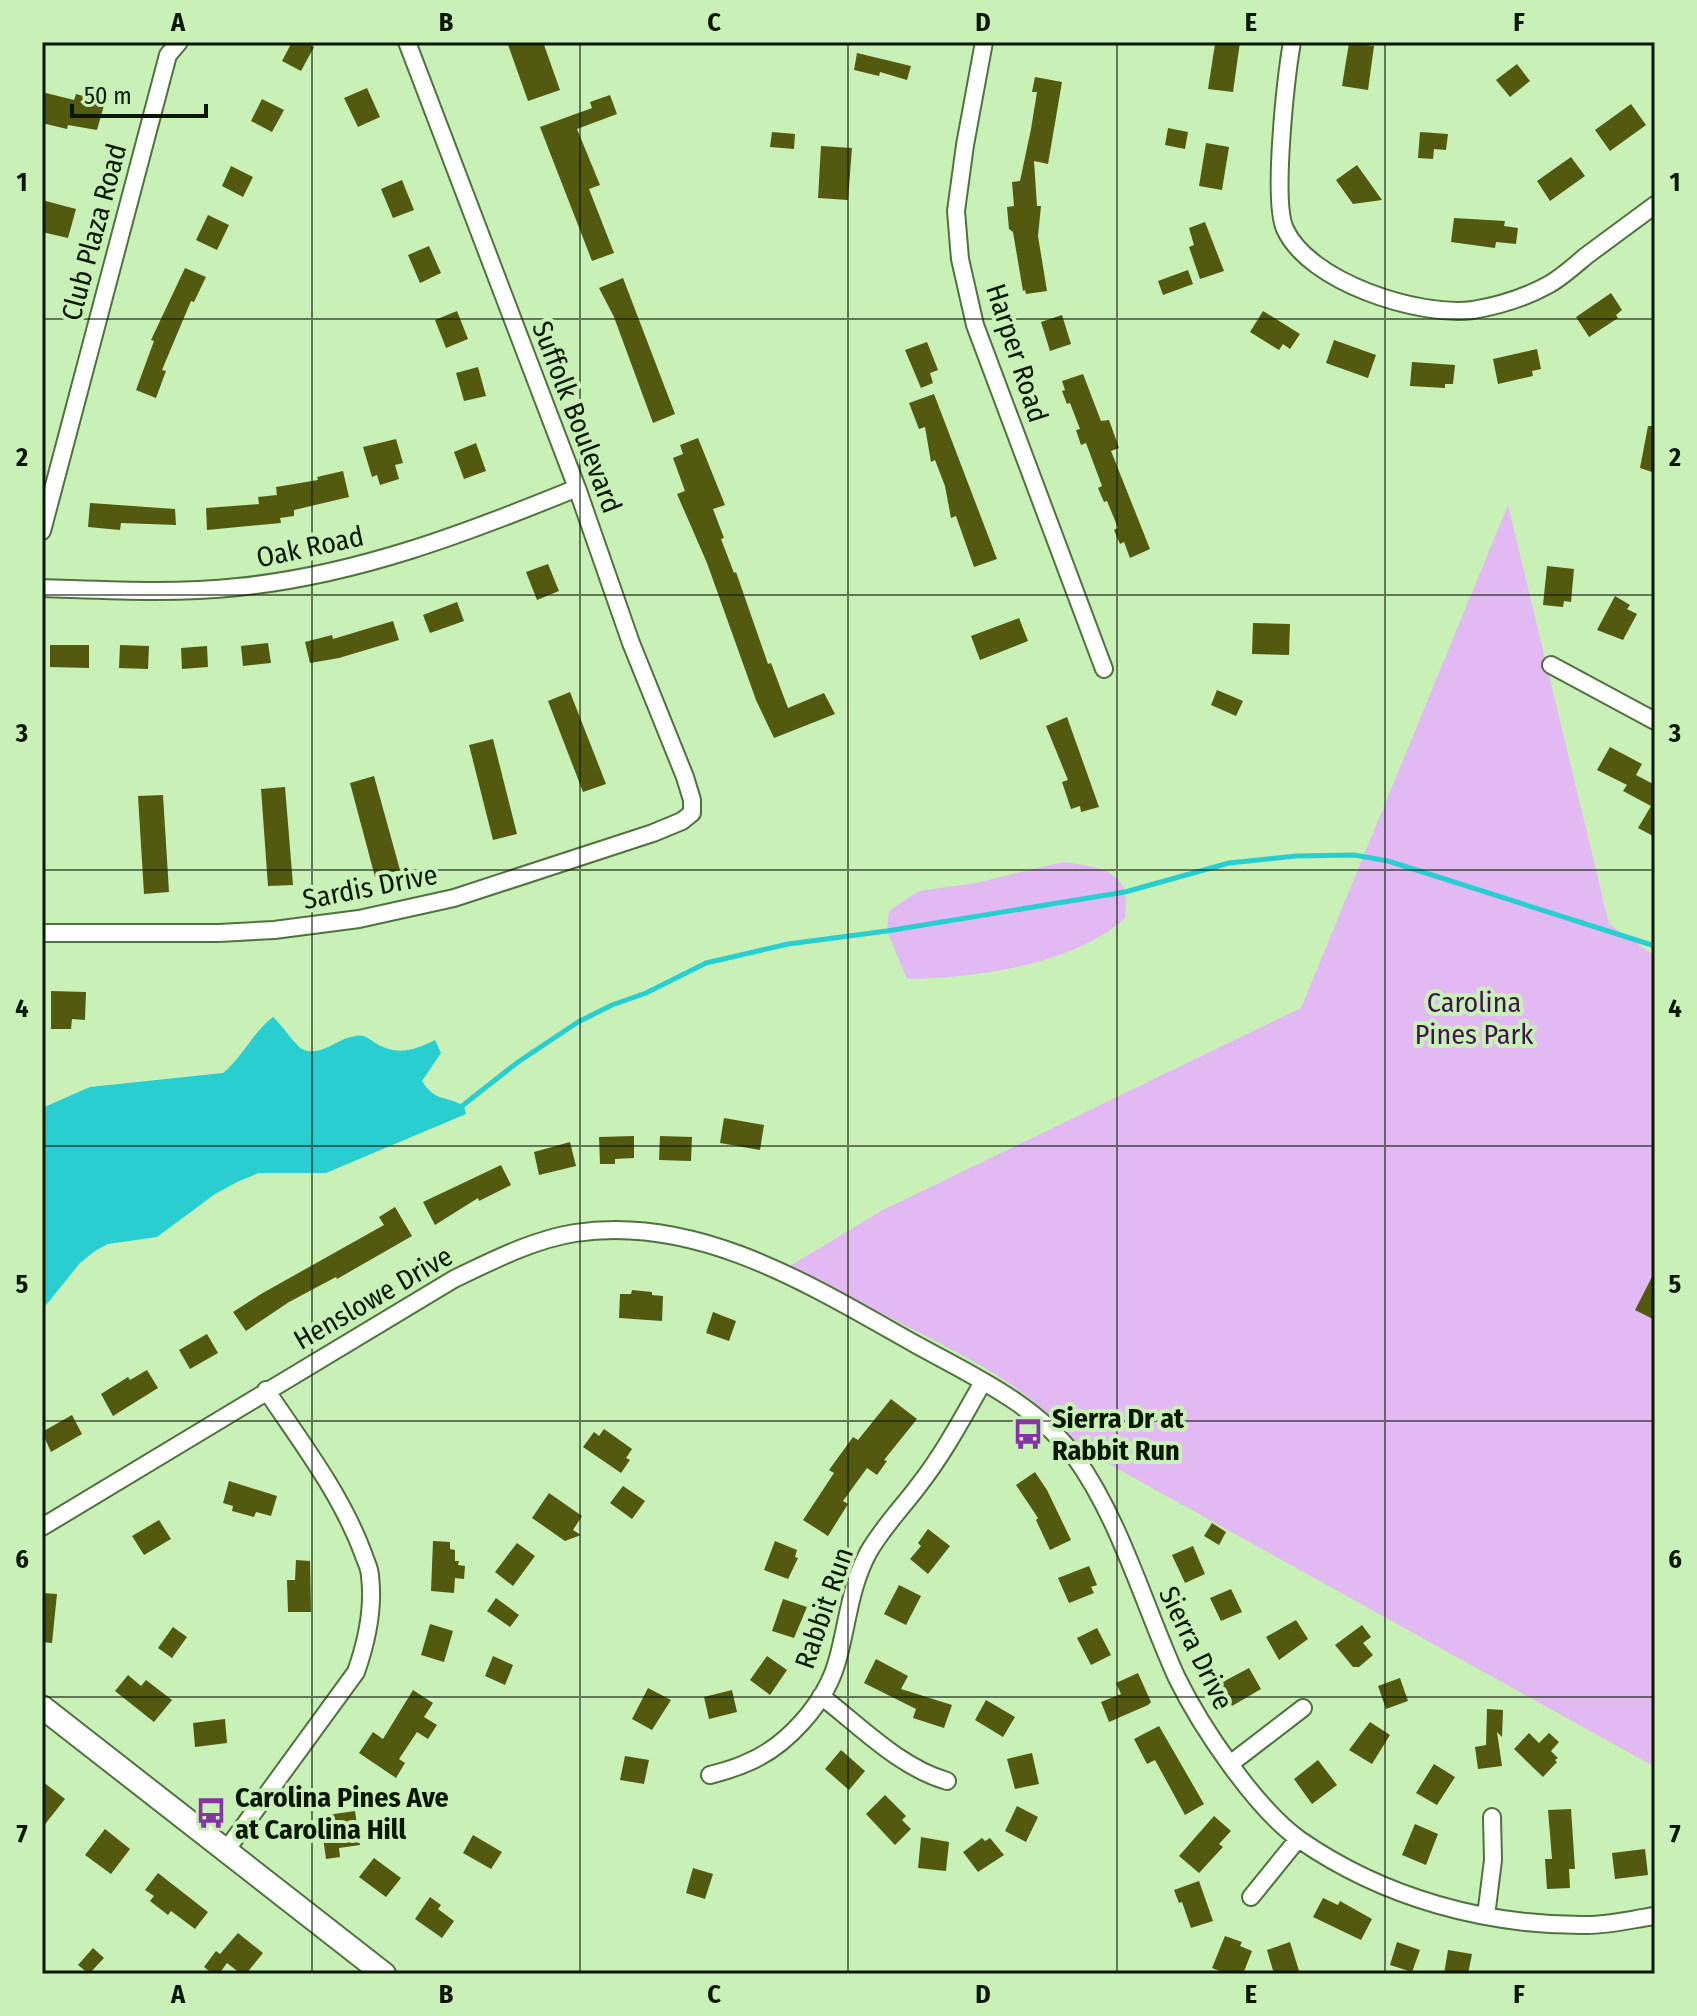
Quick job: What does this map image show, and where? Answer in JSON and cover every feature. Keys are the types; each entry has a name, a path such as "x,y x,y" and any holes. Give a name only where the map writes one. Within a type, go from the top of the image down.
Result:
{"street":[{"name":"Club Plaza Road","path":"42,531 168,55 179,42"},
{"name":"Suffolk Boulevard","path":"407,42 577,488 637,657 685,777 692,800 692,813"},
{"name":"Harper Road","path":"984,42 956,211 960,259 975,325 1104,669"},
{"path":"1292,42 1278,190 1284,228 1302,253 1328,272 1358,287 1393,301 1428,309 1471,310 1510,300 1548,285 1655,205"},
{"name":"Oak Road","path":"42,588 148,591 236,588 291,580 341,570 458,536 577,488"},
{"path":"1551,665 1655,721"},
{"name":"Sardis Drive","path":"42,933 233,933 359,919 413,909 468,893 653,833 682,821 692,813"},
{"name":"Henslowe Drive","path":"42,1527 454,1279 515,1250 577,1233 661,1234 712,1246 761,1263"},
{"name":"Sierra Drive","path":"761,1263 803,1281 983,1382 1022,1407 1055,1435 1074,1457 1116,1535 1196,1714 1261,1802 1298,1839 1382,1888 1486,1916 1590,1925 1655,1916"},
{"name":"Rabbit Run","path":"710,1775 747,1764 776,1745 803,1721 821,1696 838,1659 850,1595 865,1559 883,1529 920,1485 952,1438 983,1382"},
{"path":"227,1849 356,1672 367,1643 370,1611 370,1574 356,1534 329,1484 266,1390"},
{"path":"821,1696 907,1763 928,1776 947,1781"},
{"path":"42,1707 384,1974"},
{"path":"1230,1764 1303,1708"},
{"path":"1486,1916 1493,1860 1492,1817"},
{"path":"1251,1897 1298,1839"}],"green space":[{"name":"Carolina Pines Park","path":"1508,505 1609,924 1655,956 1655,1767 1080,1448 1044,1410 1005,1380 790,1266 881,1211 1301,1008"},
{"path":"1063,862 1099,869 1115,877 1125,892 1125,918 1104,934 1052,958 992,972 907,979 887,931 889,911 919,891 976,883"}],"water":[{"path":"273,1017 299,1047 309,1051 359,1036 399,1051 435,1040 441,1053 422,1081 437,1096 464,1106 466,1114 326,1173 259,1173 239,1181 215,1194 157,1237 108,1244 95,1251 80,1263 42,1310 42,1108 90,1087 223,1073"}],"building":[{"path":"292,42 304,42 314,47 301,71 282,61"},
{"path":"507,42 543,42 560,90 528,101"},
{"path":"1222,42 1240,42 1233,92 1208,89 1215,44 1222,45"},
{"path":"1349,43 1374,46 1368,90 1342,86"},
{"path":"857,53 911,66 907,80 880,72 879,76 854,70"},
{"path":"1517,64 1530,81 1510,97 1496,80"},
{"path":"1035,77 1062,82 1048,164 1034,161 1037,206 1041,206 1038,236 1047,291 1026,294 1013,232 1009,229 1007,207 1014,206 1012,182 1020,181 1037,92 1032,92"},
{"path":"367,88 380,117 358,127 344,98"},
{"path":"42,92 74,100 76,94 105,102 97,130 68,125 67,129 42,123"},
{"path":"610,95 617,114 577,129 600,185 589,189 614,253 592,261 540,127 592,108 590,102"},
{"path":"262,99 284,110 272,132 251,121"},
{"path":"1631,104 1646,125 1610,151 1595,130"},
{"path":"1168,128 1188,132 1185,149 1165,145"},
{"path":"772,132 795,134 794,149 770,147"},
{"path":"1420,132 1448,134 1446,150 1434,149 1433,159 1418,158"},
{"path":"1206,143 1229,147 1222,190 1199,186"},
{"path":"821,146 852,148 848,200 818,198"},
{"path":"1571,157 1585,176 1550,201 1537,181"},
{"path":"1357,165 1382,200 1353,204 1336,180"},
{"path":"231,166 253,177 243,197 222,186"},
{"path":"402,180 414,210 393,218 381,189"},
{"path":"42,200 76,209 68,238 42,232"},
{"path":"208,215 229,225 217,250 196,240"},
{"path":"1454,218 1505,221 1504,226 1518,228 1516,244 1496,242 1495,248 1451,242"},
{"path":"1205,222 1224,271 1200,279 1189,247 1194,245 1189,228"},
{"path":"429,246 441,273 420,283 408,255"},
{"path":"185,268 206,277 194,302 191,301 162,370 166,371 156,398 136,390 154,341 151,340"},
{"path":"1188,270 1193,284 1163,295 1158,281"},
{"path":"623,278 675,414 653,423 614,317 599,288"},
{"path":"1611,293 1622,310 1616,315 1618,318 1589,337 1576,317"},
{"path":"457,311 468,339 446,348 435,320"},
{"path":"1263,311 1300,334 1290,349 1283,344 1279,350 1250,332"},
{"path":"1062,315 1071,344 1050,351 1041,322"},
{"path":"1334,340 1376,355 1368,378 1326,363"},
{"path":"927,342 938,370 930,373 933,383 921,388 905,350"},
{"path":"1537,349 1541,369 1532,371 1533,376 1498,384 1493,359"},
{"path":"1412,362 1455,365 1453,384 1445,384 1445,388 1410,386"},
{"path":"478,367 486,396 464,401 456,373"},
{"path":"1083,374 1101,421 1109,420 1119,448 1111,451 1150,549 1130,558 1124,542 1120,544 1114,530 1118,528 1098,488 1102,486 1086,443 1081,445 1076,430 1080,429 1062,391 1065,390 1062,381"},
{"path":"934,394 997,559 974,567 956,516 951,518 945,486 935,460 931,462 925,427 919,429 909,403"},
{"path":"1648,426 1655,426 1655,473 1640,468"},
{"path":"698,438 725,505 713,509 724,538 721,539 788,708 824,693 835,714 774,738 756,700 707,563 677,494 685,491 673,458 683,454 680,445"},
{"path":"396,439 403,463 395,465 399,479 380,485 377,475 372,477 363,447"},
{"path":"476,443 486,471 464,479 454,452"},
{"path":"343,471 349,497 294,510 294,516 280,518 281,523 207,530 206,508 259,504 258,497 277,495 276,487 318,480 317,477"},
{"path":"90,503 175,509 176,525 121,523 120,530 88,527"},
{"path":"548,564 559,591 537,600 526,572"},
{"path":"1547,566 1574,569 1571,602 1564,601 1563,607 1543,605"},
{"path":"1615,596 1630,605 1627,609 1637,614 1623,640 1597,630"},
{"path":"457,602 464,621 430,633 423,615"},
{"path":"1019,618 1028,641 980,660 971,636"},
{"path":"393,621 399,640 339,658 310,663 305,642 332,635 333,639"},
{"path":"1253,623 1290,624 1289,655 1252,654"},
{"path":"268,643 271,663 243,666 241,646"},
{"path":"50,645 89,645 89,668 50,667"},
{"path":"120,645 149,646 148,669 119,668"},
{"path":"207,646 208,667 182,669 181,648"},
{"path":"1217,690 1243,701 1236,716 1211,705"},
{"path":"570,692 606,784 583,792 548,701"},
{"path":"1067,717 1099,807 1081,812 1080,806 1071,809 1062,782 1068,780 1046,726"},
{"path":"493,739 517,834 493,840 469,745"},
{"path":"1610,747 1642,764 1636,775 1655,785 1655,837 1638,828 1651,806 1623,791 1627,785 1597,770"},
{"path":"374,776 400,870 375,877 350,783"},
{"path":"285,787 293,885 268,886 261,789"},
{"path":"163,795 169,892 144,894 138,796"},
{"path":"51,991 86,992 85,1020 72,1019 71,1029 51,1029"},
{"path":"724,1118 764,1125 760,1150 720,1143"},
{"path":"634,1136 634,1158 615,1159 615,1164 600,1164 599,1137"},
{"path":"660,1136 692,1137 691,1161 659,1160"},
{"path":"570,1142 576,1166 539,1175 534,1152"},
{"path":"501,1165 511,1185 479,1201 478,1198 435,1225 423,1202"},
{"path":"395,1207 412,1236 337,1279 289,1302 246,1331 233,1312 384,1225 379,1217"},
{"path":"1655,1271 1655,1320 1635,1310"},
{"path":"632,1290 663,1296 662,1321 619,1318 620,1294 631,1294"},
{"path":"713,1312 736,1321 729,1341 706,1333"},
{"path":"207,1334 218,1353 190,1369 179,1350"},
{"path":"147,1370 158,1388 113,1416 101,1394 128,1377 130,1380"},
{"path":"891,1399 917,1419 884,1460 887,1461 877,1475 867,1468 843,1501 848,1504 828,1536 803,1520 834,1473 829,1470 853,1437 858,1440"},
{"path":"72,1415 82,1434 51,1452 42,1432"},
{"path":"604,1429 632,1449 626,1458 630,1460 621,1473 583,1447 594,1432 599,1436"},
{"path":"1035,1472 1071,1540 1050,1550 1036,1520 1038,1518 1016,1485"},
{"path":"229,1481 277,1496 271,1516 256,1512 254,1517 232,1511 233,1506 223,1503"},
{"path":"623,1486 645,1501 632,1519 610,1503"},
{"path":"549,1493 582,1516 573,1530 581,1535 565,1541 532,1518"},
{"path":"159,1520 171,1539 144,1555 132,1536"},
{"path":"1212,1523 1226,1532 1219,1545 1204,1536"},
{"path":"928,1529 950,1546 928,1574 910,1559 921,1546 918,1543"},
{"path":"433,1541 450,1542 450,1549 455,1550 455,1561 465,1566 464,1579 455,1578 454,1593 431,1591"},
{"path":"775,1541 797,1550 795,1557 798,1558 788,1579 764,1570"},
{"path":"517,1543 535,1556 513,1586 495,1572"},
{"path":"1193,1546 1205,1574 1185,1583 1172,1555"},
{"path":"296,1560 310,1561 311,1612 288,1612 287,1580 295,1580"},
{"path":"1089,1566 1097,1585 1091,1587 1094,1593 1069,1603 1058,1578"},
{"path":"899,1585 921,1596 906,1625 884,1614"},
{"path":"1231,1589 1242,1612 1221,1621 1210,1598"},
{"path":"42,1593 57,1594 52,1643 42,1642"},
{"path":"496,1598 519,1615 510,1627 487,1611"},
{"path":"783,1599 807,1607 794,1638 772,1631"},
{"path":"1296,1620 1308,1639 1279,1660 1266,1637"},
{"path":"430,1624 453,1631 444,1662 421,1655"},
{"path":"1362,1625 1371,1637 1363,1643 1373,1655 1359,1667 1353,1667 1335,1645"},
{"path":"173,1627 187,1637 172,1658 158,1648"},
{"path":"1097,1628 1111,1655 1091,1665 1077,1638"},
{"path":"493,1656 513,1665 505,1685 485,1676"},
{"path":"767,1656 787,1670 770,1695 750,1680"},
{"path":"876,1659 908,1676 901,1689 952,1705 944,1728 913,1718 916,1709 864,1683"},
{"path":"1249,1668 1261,1689 1232,1706 1219,1684"},
{"path":"1138,1673 1151,1702 1109,1722 1101,1702 1121,1694 1116,1683"},
{"path":"128,1675 141,1686 146,1680 172,1700 154,1722 115,1691"},
{"path":"1400,1678 1408,1701 1386,1709 1378,1686"},
{"path":"648,1688 671,1700 652,1730 632,1719"},
{"path":"413,1690 433,1703 424,1717 437,1725 428,1739 417,1732 399,1759 405,1763 396,1778 359,1753 373,1732 383,1739"},
{"path":"732,1690 737,1712 709,1719 704,1697"},
{"path":"986,1700 1015,1717 1003,1737 975,1720"},
{"path":"1487,1709 1503,1710 1502,1737 1497,1732 1502,1766 1478,1769 1475,1747 1486,1745"},
{"path":"225,1719 227,1743 195,1747 193,1723"},
{"path":"1370,1722 1390,1735 1372,1764 1349,1750"},
{"path":"1159,1726 1204,1804 1185,1815 1155,1760 1147,1764 1134,1739"},
{"path":"1529,1733 1539,1743 1549,1733 1559,1742 1551,1751 1558,1758 1555,1760 1557,1762 1543,1777 1514,1749"},
{"path":"841,1750 865,1771 849,1790 825,1769"},
{"path":"1032,1753 1039,1784 1015,1789 1007,1759"},
{"path":"625,1756 649,1760 644,1784 620,1780"},
{"path":"1318,1760 1337,1785 1312,1804 1294,1779"},
{"path":"1434,1764 1455,1777 1437,1805 1416,1793"},
{"path":"42,1781 65,1799 42,1828"},
{"path":"885,1795 906,1816 902,1820 911,1829 895,1845 866,1814"},
{"path":"1017,1806 1038,1817 1026,1842 1005,1831"},
{"path":"1571,1809 1575,1869 1569,1869 1570,1888 1547,1889 1545,1859 1552,1859 1548,1810"},
{"path":"355,1811 360,1845 339,1848 340,1857 326,1859 320,1816"},
{"path":"1214,1816 1231,1831 1219,1844 1223,1847 1199,1873 1179,1856"},
{"path":"1415,1824 1438,1834 1426,1865 1402,1855"},
{"path":"105,1829 130,1849 111,1874 85,1855"},
{"path":"473,1835 502,1852 491,1869 463,1853"},
{"path":"921,1837 949,1842 946,1871 918,1868"},
{"path":"982,1838 985,1841 990,1838 1004,1855 978,1872 963,1852"},
{"path":"1645,1849 1648,1875 1615,1879 1612,1853"},
{"path":"374,1858 401,1878 386,1897 359,1877"},
{"path":"693,1868 713,1874 705,1899 686,1893"},
{"path":"158,1873 208,1912 195,1929 171,1911 168,1915 150,1901 154,1896 145,1890"},
{"path":"1199,1881 1213,1921 1191,1928 1182,1902 1179,1903 1174,1890"},
{"path":"430,1897 441,1905 438,1909 454,1921 442,1938 415,1919"},
{"path":"1323,1898 1338,1905 1340,1901 1372,1919 1361,1940 1313,1917"},
{"path":"238,1933 263,1953 246,1974 241,1974 227,1963 219,1974 213,1974 204,1967 216,1951 220,1954"},
{"path":"1225,1936 1242,1942 1240,1946 1252,1951 1243,1974 1227,1974 1212,1968"},
{"path":"1290,1942 1300,1974 1274,1974 1267,1950"},
{"path":"1397,1942 1420,1950 1412,1972 1390,1965"},
{"path":"93,1948 104,1958 89,1974 78,1965"},
{"path":"1448,1950 1472,1954 1468,1974 1444,1974"}],"waterway":[{"path":"462,1106 518,1062 578,1022 706,963 788,944 1125,892 1229,863 1296,856 1354,855 1388,861 1655,946"}],"place":[{"name":"Sierra Dr at Rabbit Run","path":"1028,1434"},
{"name":"Carolina Pines Ave at Carolina Hill","path":"211,1813"}]}
